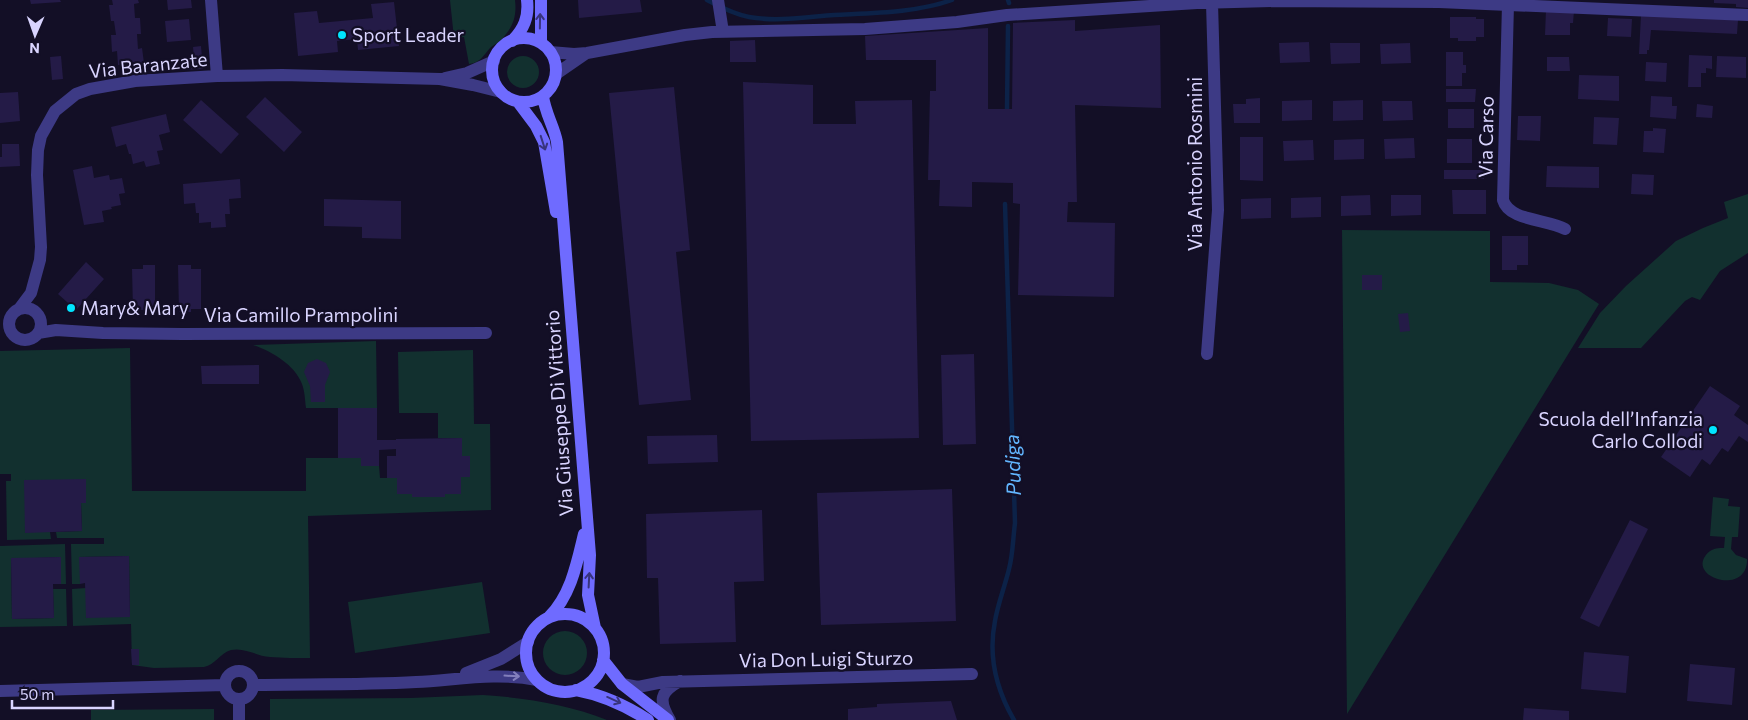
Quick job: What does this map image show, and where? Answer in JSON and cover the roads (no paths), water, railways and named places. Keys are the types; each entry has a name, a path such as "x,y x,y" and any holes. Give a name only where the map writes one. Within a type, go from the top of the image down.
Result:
{"street":[{"path":"211,0 217,76"},
{"path":"512,41 522,39 540,43 550,52 554,59 556,74 554,82 543,96 527,102 512,100 501,92 492,72 498,52 522,31 527,17 527,0"},
{"path":"540,43 541,0"},
{"path":"550,52 587,53 685,35 723,32 865,29 957,22 1007,15 1216,2 1426,1 1508,4 1582,3 1748,15"},
{"name":"Via Antonio Rosmini","path":"1206,354 1218,210 1216,2"},
{"name":"Via Carso","path":"1508,4 1503,200 1507,208 1514,213 1556,224 1565,229"},
{"path":"719,9 723,32"},
{"path":"556,74 572,61 587,53"},
{"name":"Via Baranzate","path":"440,79 466,73 494,61"},
{"name":"Via Baranzate","path":"19,309 31,294 38,270 41,246 37,185 38,150 43,130 55,111 71,97 90,88 135,81 217,76 319,75 440,79 501,92"},
{"name":"Via Giuseppe Di Vittorio","path":"543,96 544,108 554,129 557,142 564,207 568,298"},
{"name":"Via Giuseppe Di Vittorio","path":"518,102 536,126 544,142 551,175 568,298 590,555 588,596 595,628"},
{"name":"Via Baranzate","path":"31,294 33,310"},
{"path":"28,308 33,310 40,318 40,328 30,339 20,338 5,321 19,309 28,308"},
{"name":"Via Camillo Prampolini","path":"40,328 103,333 182,334 486,333"},
{"name":"Via Giuseppe Di Vittorio","path":"549,617 562,602 567,590 586,524"},
{"path":"565,614 574,615 589,622 595,628 603,646 603,660 596,676 584,687 568,691 551,689 537,680 526,658 528,642 536,627 549,617 565,614"},
{"path":"452,678 501,659 528,642"},
{"path":"603,660 622,684 669,720"},
{"path":"238,671 250,677 253,685 247,696 239,699 228,693 225,685 227,677 238,671"},
{"name":"Via Don Luigi Sturzo","path":"622,684 638,687 680,681 972,674"},
{"path":"253,685 403,682 508,676 537,680"},
{"path":"669,720 664,708 663,696 667,690 680,681"},
{"path":"0,691 225,685"},
{"path":"576,690 594,693 617,702 648,720"},
{"path":"239,699 239,720"}],"waterway":[{"name":"Pudiga","path":"707,0 743,16 781,19 894,12 923,8 952,0"},
{"name":"Pudiga","path":"1007,109 1008,26"},
{"name":"Pudiga","path":"1005,204 1015,523 1010,563 996,614 992,647 998,684 1014,720"}],"place":[{"name":"Sport Leader","path":"342,35"},
{"name":"Mary& Mary","path":"71,308"},
{"name":"Scuola dell’Infanzia Carlo Collodi","path":"1713,430"}]}
